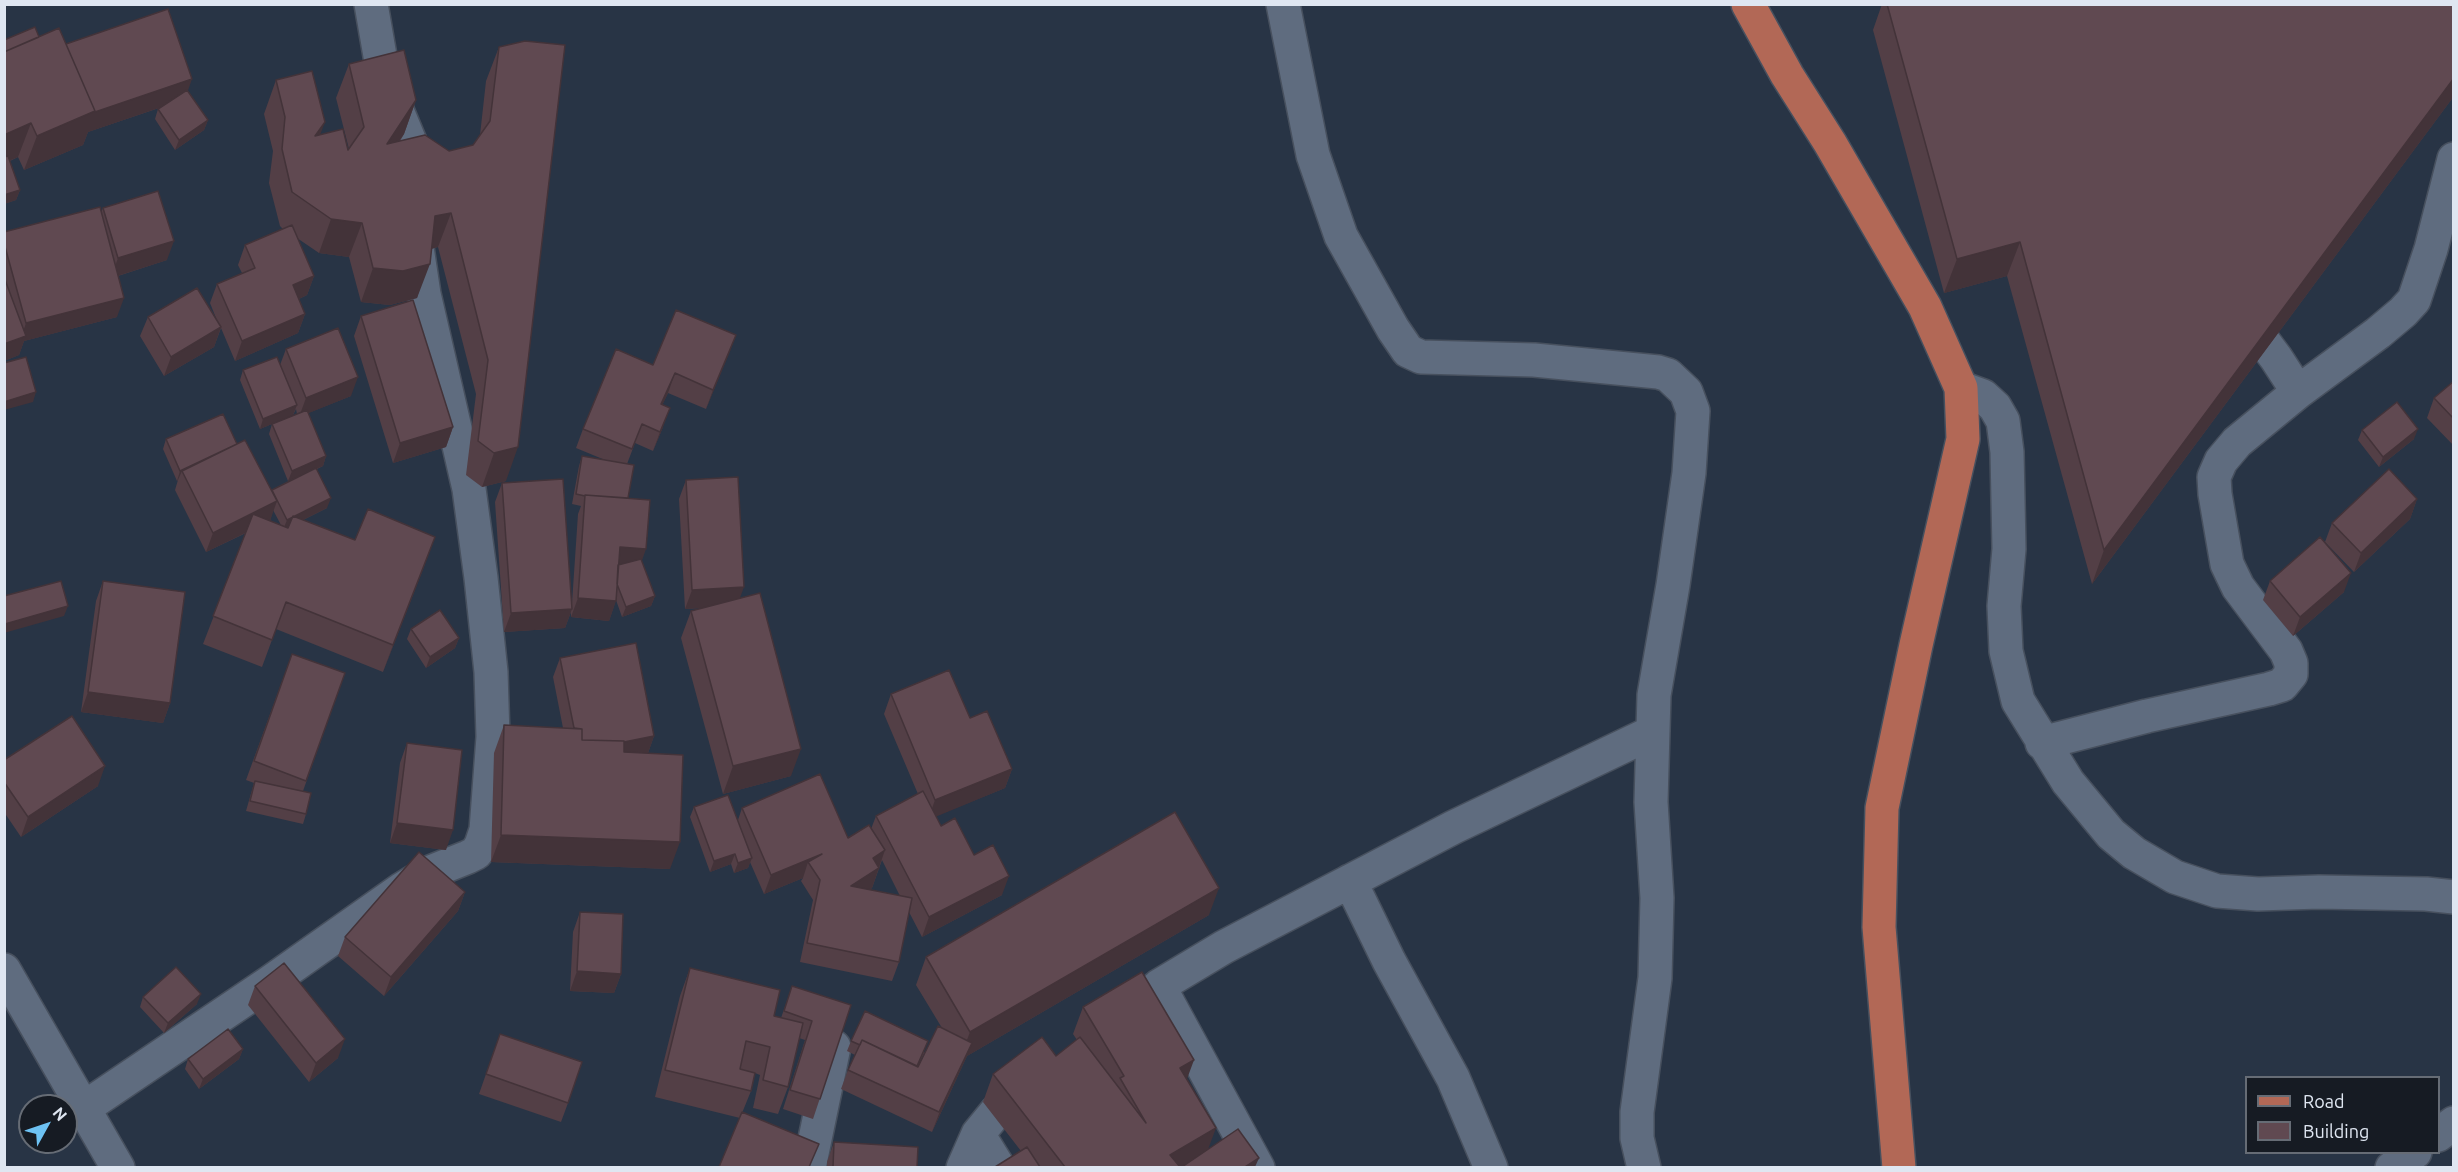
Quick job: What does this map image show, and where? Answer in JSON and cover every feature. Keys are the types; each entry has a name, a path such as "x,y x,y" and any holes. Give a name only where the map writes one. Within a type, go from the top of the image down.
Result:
{"main road":[{"path":"1748,4 1787,75 1830,143 1925,307 1961,388 1963,439 1882,808 1879,927 1899,1167"}],"street":[{"path":"84,1107 269,983 395,893 428,873 476,853 486,830 493,737 491,672 470,489 424,294 416,241 416,172 413,149 384,79 371,4"},
{"path":"1283,4 1313,155 1341,236 1400,341 1408,351 1421,357 1534,360 1658,372 1668,375 1686,392 1693,411 1689,473 1654,695 1651,802 1657,898 1654,978 1637,1112 1637,1138 1644,1167"},
{"path":"2042,743 2147,716 2269,689 2282,685 2291,674 2291,663 2286,651 2238,587 2227,564 2214,494 2214,477 2221,460 2237,442 2298,392 2386,326 2414,300 2451,176"},
{"path":"2218,287 2224,289 2242,312 2277,358 2298,392"},
{"path":"1961,388 1983,396 1995,407 2003,421 2007,452 2010,549 2004,606 2006,651 2018,701 2068,782 2112,834 2134,853 2175,877 2217,891 2258,894 2319,892 2414,894 2454,897"},
{"path":"1096,1038 1159,986 1224,947 1454,827 1653,732"},
{"path":"1350,881 1389,961 1453,1078 1491,1167"},
{"path":"4,970 118,1167"},
{"path":"1159,986 1258,1167"},
{"path":"809,1167 834,1047"},
{"path":"963,1167 978,1134 996,1112 1050,1072"},
{"path":"2440,1134 2454,1123"},
{"path":"978,1134 999,1167"},
{"path":"2392,1167 2412,1154"}],"building":[{"path":"1887,4 2454,4 2454,78 2104,550 2020,242 1957,259"},
{"path":"168,9 192,79 95,112 66,44"},
{"path":"35,27 39,37 4,52 4,40"},
{"path":"59,28 95,111 37,136 31,123 4,135 4,52"},
{"path":"525,41 565,45 518,447 494,453 478,441 488,360 451,213 435,216 430,264 403,271 373,268 362,223 331,219 292,192 282,149 285,117 276,80 312,71 325,122 315,136 343,129 348,150 364,127 349,64 404,50 416,100 387,144 425,135 449,151 473,145 490,121 499,47"},
{"path":"187,90 208,120 179,140 158,109"},
{"path":"8,156 20,190 4,195 4,157"},
{"path":"158,191 174,241 118,258 103,208"},
{"path":"100,207 124,298 26,323 4,243 4,232"},
{"path":"292,225 314,276 293,285 305,314 242,341 217,284 255,268 245,245"},
{"path":"4,277 26,336 4,344"},
{"path":"197,288 221,327 171,357 148,317"},
{"path":"413,300 453,427 400,443 361,316"},
{"path":"676,310 736,335 713,390 675,373 661,404 670,408 660,432 642,424 632,449 583,429 616,349 653,365"},
{"path":"338,328 358,377 306,398 286,349"},
{"path":"26,357 36,392 4,402 4,363"},
{"path":"277,357 297,405 263,419 243,370"},
{"path":"2454,381 2454,419 2434,398"},
{"path":"2397,402 2418,429 2383,457 2362,430"},
{"path":"307,410 326,456 292,471 272,424"},
{"path":"223,414 237,444 180,471 166,439"},
{"path":"245,440 277,501 213,533 182,471"},
{"path":"582,456 634,465 628,498 576,494"},
{"path":"316,468 331,498 287,520 272,490"},
{"path":"2389,469 2417,499 2361,553 2332,523"},
{"path":"738,477 744,587 692,590 686,480"},
{"path":"563,479 572,609 511,613 502,483"},
{"path":"585,495 650,500 646,549 620,547 616,601 578,598"},
{"path":"368,509 435,537 393,645 286,602 272,640 213,616 253,514 288,528 293,516 355,540"},
{"path":"2320,537 2351,573 2300,617 2270,581"},
{"path":"641,559 655,596 626,607 617,584 618,565"},
{"path":"61,581 68,606 5,624 4,596"},
{"path":"103,581 185,592 170,703 88,692"},
{"path":"760,593 801,749 733,766 691,611"},
{"path":"440,610 459,638 430,657 411,629"},
{"path":"636,643 654,736 624,742 582,740 582,729 574,728 560,658"},
{"path":"292,654 345,673 306,781 254,761"},
{"path":"949,670 970,718 987,711 1012,769 935,800 891,694"},
{"path":"72,716 105,766 28,817 4,782 4,760"},
{"path":"504,725 582,729 582,740 624,741 624,752 683,755 680,842 501,835"},
{"path":"407,743 462,750 453,830 397,823"},
{"path":"820,774 848,838 869,825 885,850 873,858 879,868 851,886 912,898 899,962 807,943 820,880 808,862 822,854 771,875 742,808"},
{"path":"255,781 311,793 306,814 250,801"},
{"path":"923,791 941,826 955,818 974,855 993,845 1009,876 929,917 876,816"},
{"path":"728,795 752,858 738,863 735,854 714,861 694,807"},
{"path":"1175,812 1219,888 970,1032 926,957"},
{"path":"419,852 465,892 391,977 345,937"},
{"path":"580,912 623,914 621,974 577,971"},
{"path":"284,963 345,1039 316,1063 255,986"},
{"path":"176,967 201,994 168,1023 143,997"},
{"path":"690,968 780,990 774,1016 803,1023 788,1087 763,1080 770,1047 746,1041 740,1069 755,1073 751,1091 665,1070"},
{"path":"1142,972 1194,1060 1180,1068 1216,1128 1170,1155 1180,1167 1065,1167 993,1074 1042,1037 1056,1056 1080,1037 1146,1123 1120,1078 1124,1076 1083,1007"},
{"path":"792,986 851,1005 820,1099 790,1090 812,1021 784,1011"},
{"path":"865,1011 928,1041 917,1066 862,1040 860,1045 851,1041"},
{"path":"938,1026 972,1043 939,1112 848,1070 862,1040 918,1067"},
{"path":"228,1029 243,1049 203,1079 188,1059"},
{"path":"500,1034 582,1062 568,1103 486,1074"},
{"path":"742,1112 819,1144 809,1167 719,1167"},
{"path":"1238,1129 1259,1158 1245,1167 1182,1167"},
{"path":"834,1142 918,1147 917,1167 833,1167"},
{"path":"1027,1147 1040,1167 995,1167"}]}
